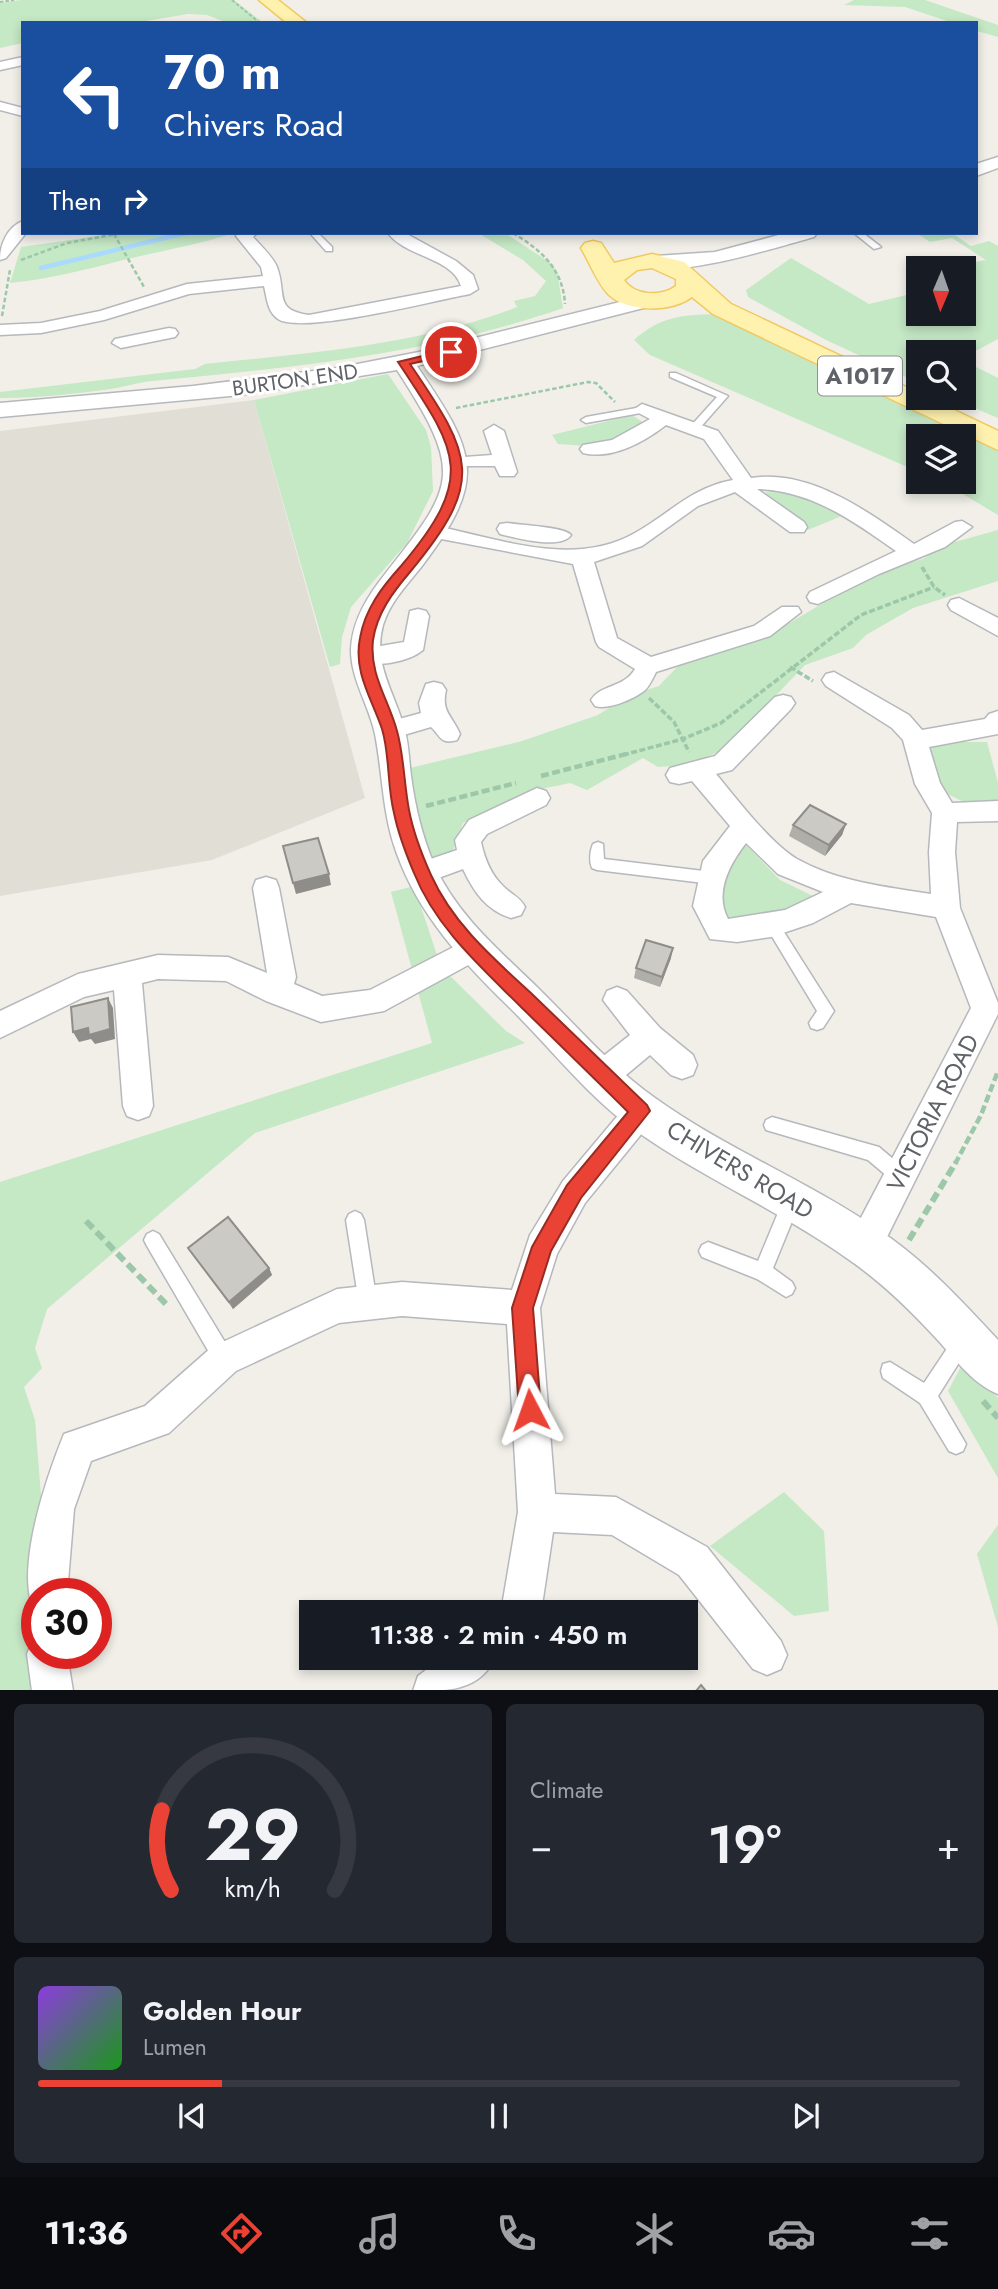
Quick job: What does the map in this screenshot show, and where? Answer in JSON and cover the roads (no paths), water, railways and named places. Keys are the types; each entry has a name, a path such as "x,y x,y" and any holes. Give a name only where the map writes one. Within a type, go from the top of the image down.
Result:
{"main road":[{"path":"267,0 295,21"},
{"path":"577,235 593,248 619,257 678,268 690,280 683,293 657,300 628,295 613,281 593,248"},
{"path":"613,281 622,267 650,262"},
{"name":"A1017","path":"690,280 722,309 998,442"},
{"name":"A1017","path":"657,300 722,309"}],"street":[{"path":"0,66 21,61"},
{"path":"0,106 21,111"},
{"path":"978,170 998,162"},
{"path":"3,257 21,229"},
{"path":"246,235 269,266 277,309 295,320 309,320 470,289 470,282 460,269 409,246 398,235"},
{"path":"650,262 716,258 800,235"},
{"path":"690,280 694,271 716,258"},
{"path":"0,328 41,328 104,314 187,289 270,280"},
{"name":"BURTON END","path":"578,317 606,299 613,281"},
{"name":"BURTON END","path":"0,410 242,388 404,362 467,349 578,317 657,300"},
{"path":"104,314 125,349 169,333"},
{"name":"CHIVERS ROAD","path":"404,362 467,462 458,478 450,508 436,532 375,609 369,625 365,656 372,689 420,807 422,873 434,898 473,949 641,1111 792,1201 871,1232 966,1338 990,1386"},
{"path":"636,411 711,435 741,484 797,527"},
{"path":"590,449 607,449 651,428 663,418"},
{"path":"467,462 505,466 494,431"},
{"path":"436,532 532,543 582,558 612,551 642,538 698,498 741,484 800,486 847,507 912,552"},
{"path":"818,597 938,542 962,527"},
{"path":"505,529 532,543 561,535"},
{"path":"582,558 607,642 643,675"},
{"path":"958,602 998,628"},
{"path":"603,700 677,655 762,631 790,612"},
{"path":"365,656 406,652 415,645 418,616"},
{"path":"823,680 898,717 909,727 928,784 945,813 998,811"},
{"path":"390,730 441,726 431,704 434,690"},
{"path":"783,703 723,763 689,773 786,866 848,891 946,908"},
{"path":"915,740 993,727 998,720"},
{"path":"511,907 497,900 478,874 470,856 468,840 478,827 531,786"},
{"name":"VICTORIA ROAD","path":"871,1232 992,1009 946,908 942,852 945,813"},
{"path":"745,826 716,861 707,906 720,931 751,932 822,908 848,891"},
{"path":"422,873 470,856"},
{"path":"266,888 282,977 276,992"},
{"path":"0,1025 78,986 158,967 228,969 276,992 321,1009 374,1002 473,949"},
{"path":"127,974 138,1106"},
{"path":"617,1000 650,1037 682,1065"},
{"path":"603,1075 650,1037"},
{"path":"523,1600 537,1513 523,1308 542,1247 574,1192 641,1111"},
{"path":"49,1578 55,1509 78,1447 156,1420 224,1359 337,1306 402,1299 523,1308"},
{"path":"537,1513 616,1516 693,1561 767,1655"},
{"path":"50,1669 53,1690"},
{"path":"433,1690 459,1670"}],"lane":[{"path":"316,235 329,249"},
{"path":"861,235 877,247"},
{"path":"673,375 723,396 694,428"},
{"path":"586,420 636,411"},
{"path":"598,848 597,864 712,878"},
{"path":"772,925 826,1011 817,1023"},
{"path":"772,1125 873,1153 900,1176"},
{"path":"763,1272 792,1201"},
{"path":"355,1220 368,1303"},
{"path":"153,1240 224,1359"},
{"path":"708,1251 763,1272 786,1288"},
{"path":"927,1396 966,1338"},
{"path":"890,1371 927,1396 956,1444"}],"waterway":[{"path":"41,268 178,235"}]}
